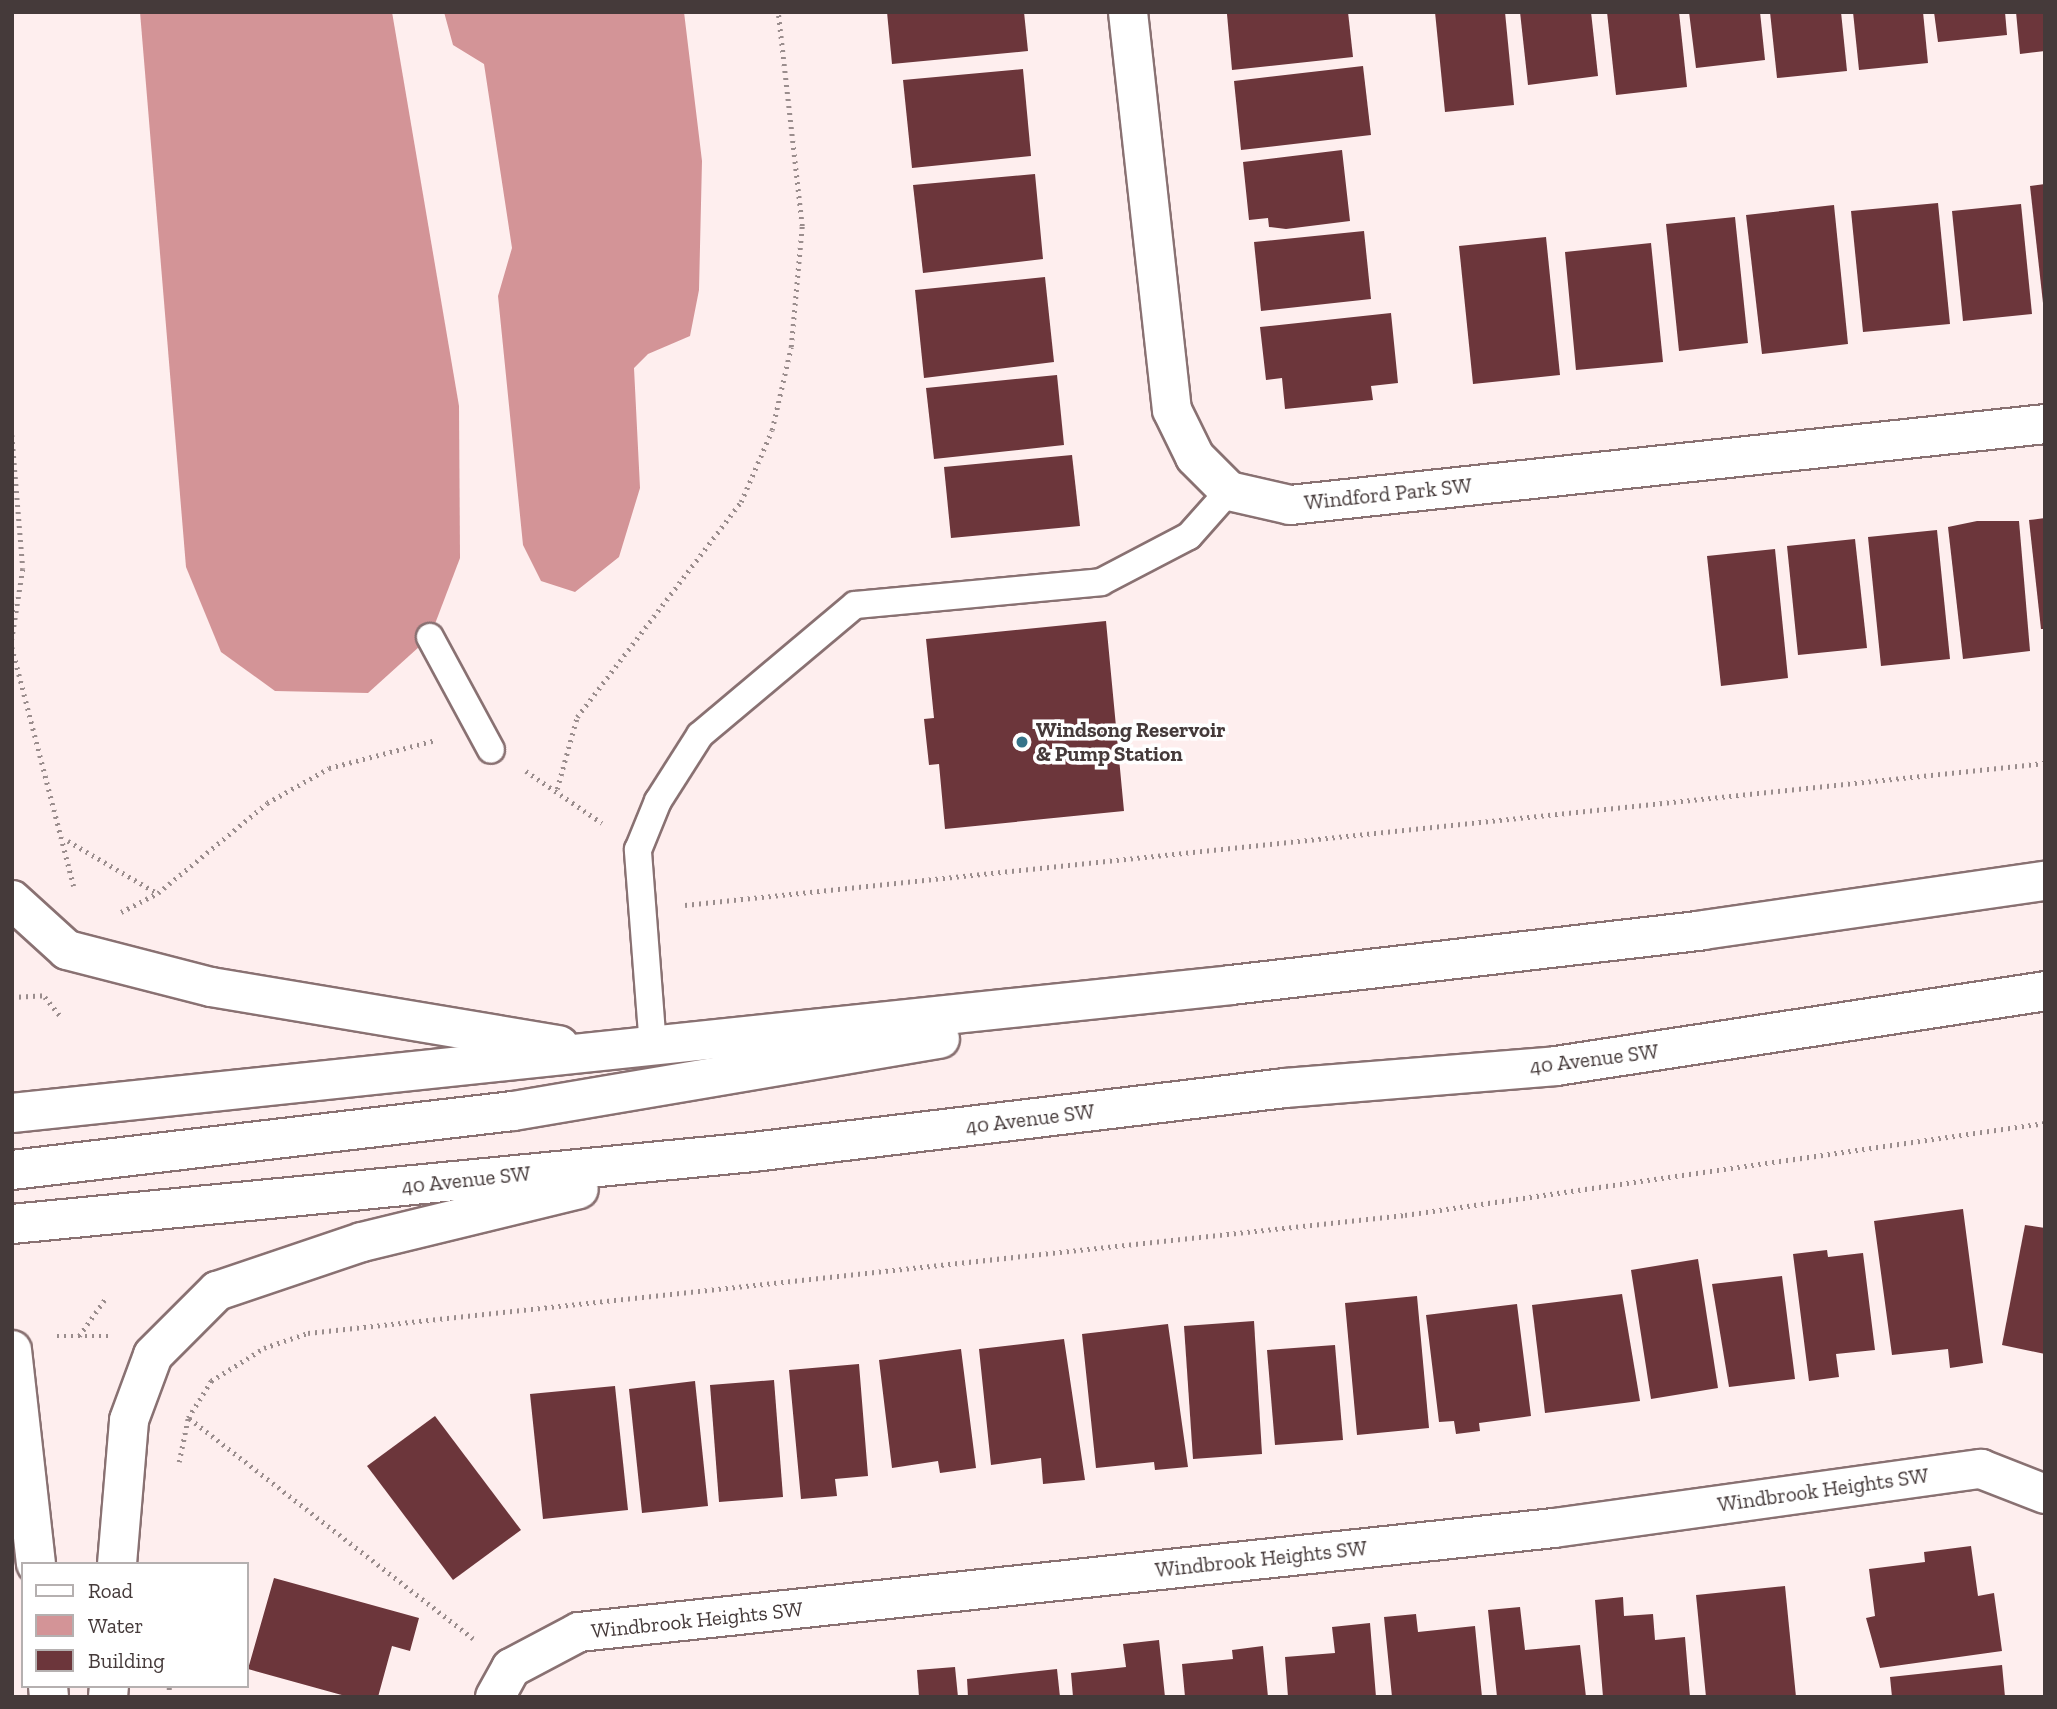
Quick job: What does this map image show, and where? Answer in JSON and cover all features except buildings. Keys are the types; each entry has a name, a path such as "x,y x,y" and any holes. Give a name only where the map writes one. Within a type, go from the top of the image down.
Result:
{"main road":[{"path":"1128,12 1172,410 1195,457 1229,491"},
{"name":"Windford Park SW","path":"1229,491 1290,505 2045,424"},
{"path":"12,1113 606,1053 1231,985 1703,930 2045,881"},
{"path":"12,900 67,950 198,984 606,1053"},
{"path":"12,1170 513,1111 1231,985"},
{"name":"40 Avenue SW","path":"12,1224 753,1152 1285,1088 1556,1066 2045,991"},
{"path":"117,1562 129,1420 153,1355 217,1291 362,1242 753,1152"},
{"path":"12,1350 36,1562"},
{"name":"Windbrook Heights SW","path":"503,1682 579,1632 1554,1528 1981,1469 2045,1494"}],"lane":[{"path":"653,1047 638,850 657,800 700,735 855,605 1101,582 1189,536 1229,491"},
{"path":"430,637 491,750"}],"path":[{"path":"557,789 577,717 741,502 772,430 791,346 802,226 778,12"},
{"path":"12,435 23,569 12,639"},
{"path":"12,647 67,841 76,898"},
{"path":"107,916 158,893 215,841 329,768 431,739 491,750 557,789 638,850"},
{"path":"643,909 2045,763"},
{"path":"67,841 158,893"},
{"path":"45,996 61,1017"},
{"path":"503,1682 188,1418 211,1381 264,1348 308,1333 1405,1215 2045,1123"},
{"path":"79,1336 105,1299"},
{"path":"52,1336 113,1336"}],"water":[{"path":"140,12 392,12 459,406 460,558 430,637 368,693 275,691 221,652 186,567"},
{"path":"444,12 684,12 702,161 699,290 690,336 648,354 634,368 640,488 619,557 575,592 541,581 523,545 498,296 512,248 484,64 453,45"}],"place":[{"name":"Windsong Reservoir & Pump Station","path":"1022,742"}]}
